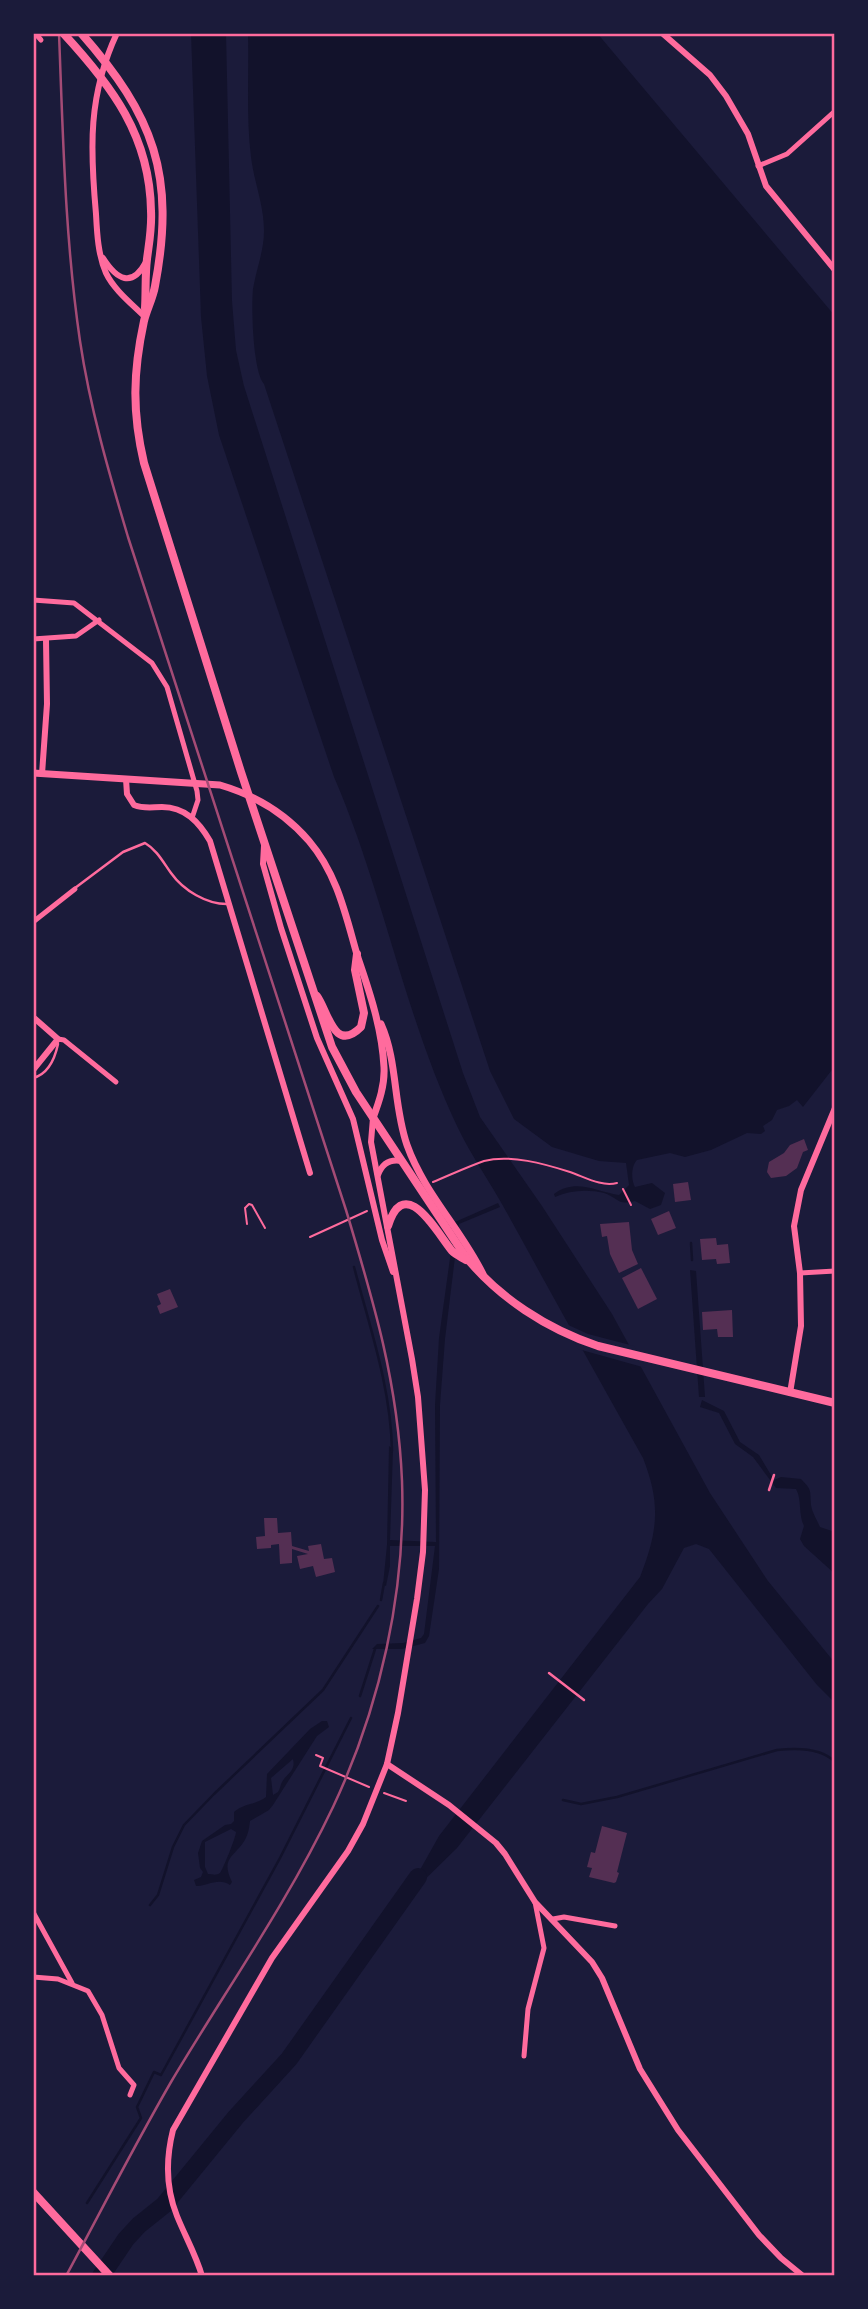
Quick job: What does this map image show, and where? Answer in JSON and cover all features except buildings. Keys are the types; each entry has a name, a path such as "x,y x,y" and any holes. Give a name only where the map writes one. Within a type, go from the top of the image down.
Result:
{"main road":[{"path":"62,33 113,92 133,129 147,174 151,225 145,317 134,385 138,438 241,772 313,991 340,1064 401,1161 472,1264 525,1310 554,1328 590,1343 835,1403"},
{"path":"81,33 137,106 158,166 162,193 161,240 155,286 145,317"},
{"path":"37,773 201,782 232,788 279,812 304,836 320,856 341,898 375,1010 387,1036 401,1126 412,1158 428,1188 473,1253 485,1277"},
{"path":"313,991 323,1004 335,1032 341,1035 361,1027 363,1013 355,971 357,954"},
{"path":"373,1118 379,1104 384,1069 375,1010"},
{"path":"388,1226 394,1211 399,1207 414,1206 430,1220 455,1254 472,1264"},
{"path":"33,2192 109,2275"}],"street":[{"path":"35,33 41,40"},
{"path":"117,33 102,71 92,120 93,180 103,266 110,281 145,317"},
{"path":"662,33 710,75 726,96 748,134 766,186 835,270"},
{"path":"758,166 787,154 835,111"},
{"path":"100,250 109,267 124,278 138,275 147,260"},
{"path":"33,600 74,603 152,663 167,687 197,791 198,800 192,818"},
{"path":"33,639 76,636 99,620"},
{"path":"37,773 47,704 46,640"},
{"path":"126,779 127,794 134,805 140,808 169,807 192,818 202,827 210,841 310,1173"},
{"path":"264,842 263,863 281,929 317,1038 353,1119 382,1240 400,1291"},
{"path":"33,922 75,889"},
{"path":"33,1017 116,1082"},
{"path":"33,1070 58,1039"},
{"path":"790,1393 800,1325 800,1273 794,1226 801,1191 835,1108"},
{"path":"202,2276 177,2216 169,2175 170,2143 177,2124 272,1958 348,1851 363,1824 387,1764 417,1599 423,1552 425,1489 418,1397 371,1142 373,1118"},
{"path":"378,1180 378,1174 384,1165 391,1160 401,1161"},
{"path":"800,1273 835,1270"},
{"path":"387,1764 449,1805 505,1854 535,1902 592,1962 602,1978 640,2069 678,2130 760,2235 781,2258 803,2276"},
{"path":"524,2056 528,2010 544,1948 535,1902"},
{"path":"33,1912 72,1983"},
{"path":"553,1919 565,1917 615,1926"},
{"path":"33,1977 58,1979 88,1991 96,2001 119,2068 134,2085 130,2095"}],"lane":[{"path":"75,889 123,852 145,843 159,855 181,885 207,901 218,905 229,904"},
{"path":"33,1078 41,1076 55,1058 58,1039"},
{"path":"769,1490 774,1475"},
{"path":"549,1673 584,1700"}],"path":[{"path":"428,1184 497,1159 538,1164 611,1185 617,1183"},
{"path":"623,1189 631,1205"},
{"path":"247,1224 245,1208 249,1204 265,1228"},
{"path":"310,1237 369,1210"},
{"path":"316,1755 323,1758 320,1766 406,1801"}],"shaded area":[{"path":"191,33 226,33 232,301 236,350 244,386 463,1073 480,1117 612,1314 710,1493 768,1581 835,1663 835,1703 817,1685 709,1549 696,1544 684,1548 662,1589 457,1848 407,1897 403,1894 439,1836 640,1577 654,1531 655,1504 643,1458 501,1202 468,1148 439,1083 422,1040 366,863 334,777 219,435 207,376 201,317"},
{"path":"248,33 597,33 835,316 835,1066 803,1107 797,1100 777,1110 772,1120 763,1126 765,1131 761,1134 747,1133 711,1150 685,1157 670,1153 637,1160 632,1173 635,1187 652,1183 665,1193 661,1205 650,1209 635,1201 621,1202 598,1192 573,1192 555,1197 554,1194 562,1189 577,1186 619,1195 629,1185 626,1163 599,1161 552,1147 514,1119 490,1071 257,367 252,298 264,231 249,142"},
{"path":"498,1203 500,1207 459,1224 440,1405 439,1569 429,1636 425,1643 402,1649 372,1649 377,1644 403,1643 421,1638 424,1634 435,1546 390,1546 390,1566 386,1586 383,1585 387,1545 389,1446 393,1449 390,1540 436,1542 435,1405 439,1338 455,1222"},
{"path":"690,1270 696,1271 705,1397 699,1397"},
{"path":"702,1400 724,1411 740,1442 759,1455 774,1480 781,1477 801,1479 807,1486 810,1490 812,1510 820,1527 835,1532 835,1574 804,1546 800,1539 804,1526 796,1489 776,1488 753,1457 735,1444 719,1413 700,1407"},
{"path":"322,1721 327,1721 329,1727 317,1736 269,1810 250,1821 245,1840 229,1859 228,1868 232,1882 230,1885 217,1882 196,1886 194,1880 201,1877 203,1872 198,1853 202,1841 225,1825 231,1824 234,1821 234,1812 238,1809 266,1797 267,1774 310,1729","holes":["293,1759 292,1769 278,1792 273,1795 271,1778","231,1829 236,1832 222,1870 217,1874 208,1874 205,1867 205,1842"]}],"pier":[{"path":"564,1323 588,1334 634,1346 646,1368 578,1349"}],"waterway":[{"path":"691,1243 692,1260"},
{"path":"354,1267 384,1381 392,1451"},
{"path":"381,1600 384,1583"},
{"path":"150,1905 158,1895 173,1847 184,1825 323,1690 378,1606"},
{"path":"360,1696 375,1649"},
{"path":"87,2203 141,2118 137,2107 154,2072 161,2075 280,1858 351,1718"},
{"path":"563,1800 581,1804 617,1797 777,1750 815,1751 835,1762"},
{"path":"101,2276 126,2239 164,2205 236,2117 289,2059 418,1877"}],"railway":[{"path":"59,33 71,264 80,341 95,416 128,537 366,1278 396,1410 402,1481 400,1565 387,1648 377,1689 350,1769 296,1878 171,2082 66,2276"}]}
